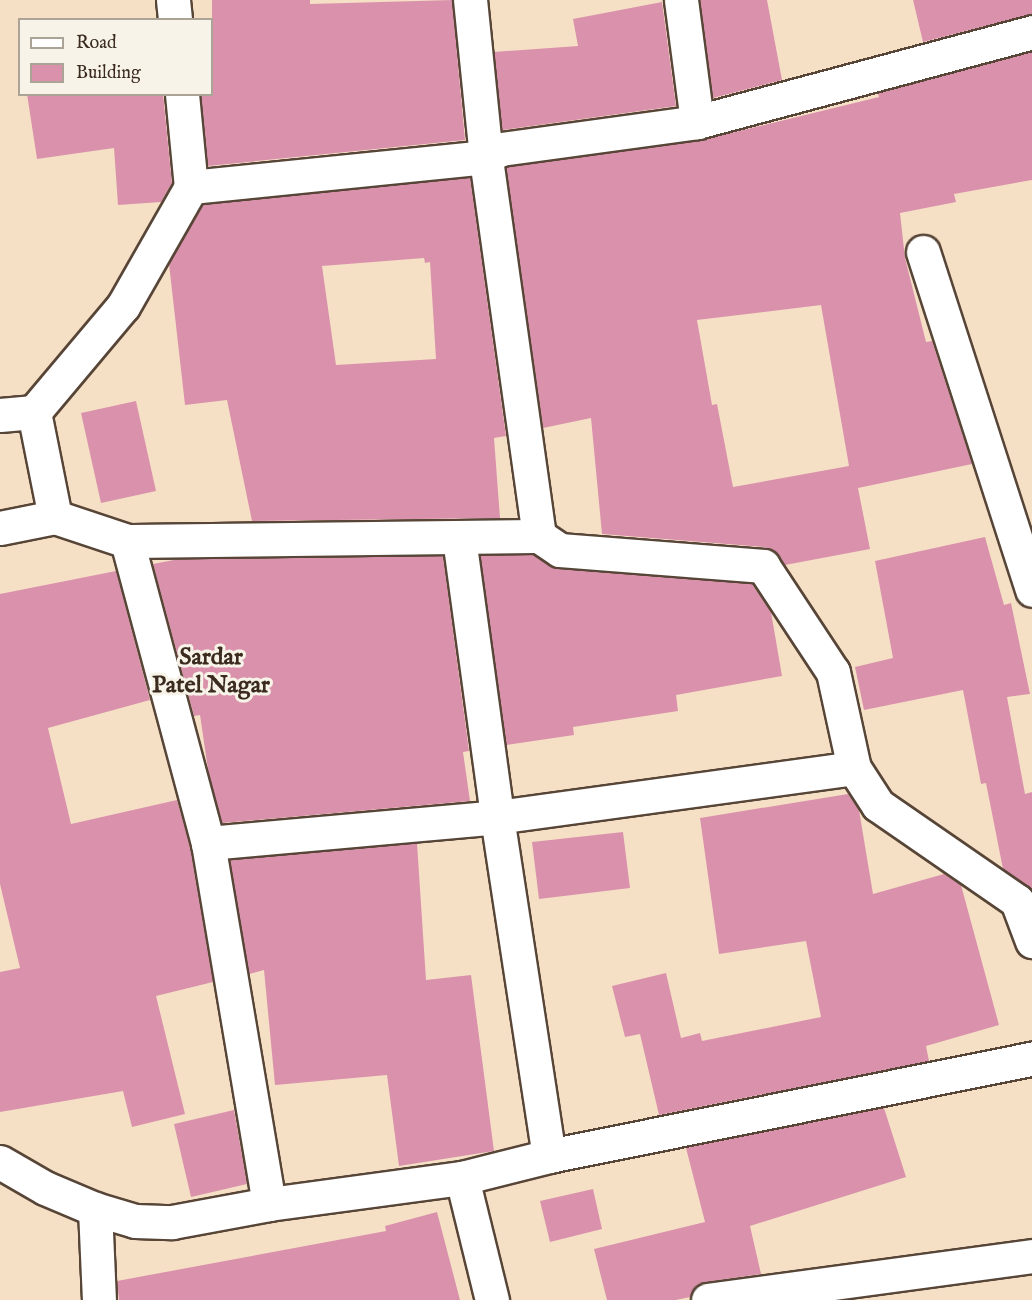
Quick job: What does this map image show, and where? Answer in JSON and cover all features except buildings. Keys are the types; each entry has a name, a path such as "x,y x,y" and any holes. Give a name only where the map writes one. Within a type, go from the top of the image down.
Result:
{"street":[{"path":"173,0 175,18"},
{"path":"470,0 486,157 539,536"},
{"path":"681,0 697,122"},
{"path":"191,187 486,157 501,149 697,122 1032,32"},
{"path":"0,415 34,412 123,306 191,187 182,96"},
{"path":"923,252 1032,590"},
{"path":"34,412 55,517"},
{"path":"0,528 55,517 127,541 539,536 560,550 762,566 833,672 854,768 878,805 1025,900 1032,941"},
{"path":"459,538 497,817 549,1156"},
{"path":"127,541 208,843 268,1204"},
{"path":"208,843 497,817 854,768"},
{"path":"0,1162 45,1188 95,1209 135,1221 172,1222 268,1204 462,1178 549,1156 1032,1059"},
{"path":"462,1178 492,1300"},
{"path":"95,1209 99,1300"},
{"path":"708,1300 1032,1256"}],"district":[{"name":"Sardar Patel Nagar","path":"211,672"}]}
